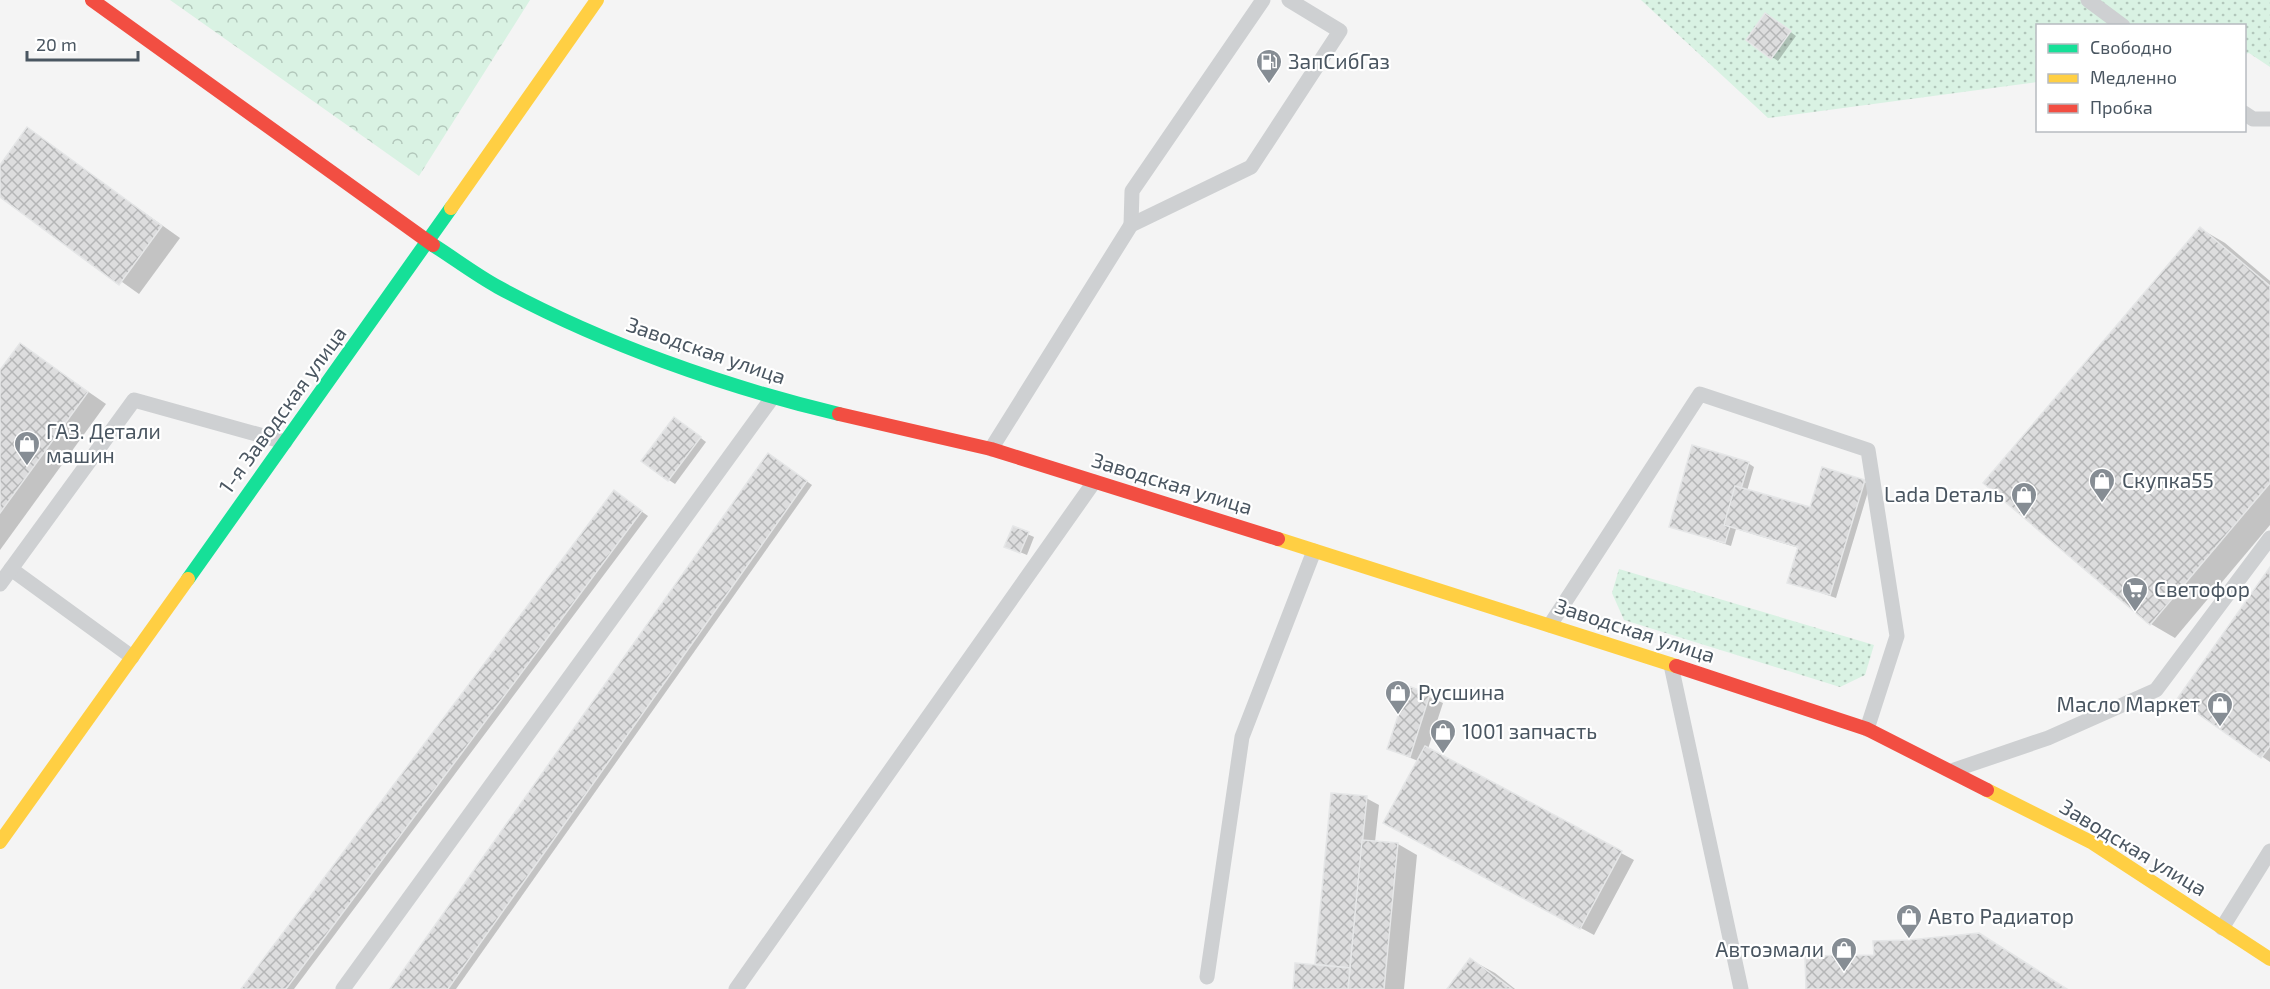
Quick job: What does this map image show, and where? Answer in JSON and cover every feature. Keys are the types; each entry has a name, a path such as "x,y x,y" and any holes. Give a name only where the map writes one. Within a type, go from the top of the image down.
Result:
{"main road":[{"name":"Заводская улица","path":"92,0 428,242 498,287 627,347 772,398 991,449 1550,625 1867,729 2091,842 2270,959"},
{"name":"1-я Заводская улица","path":"0,842 428,242 597,0"}],"lane":[{"path":"991,449 1131,225 1132,191 1263,0"},
{"path":"1131,225 1251,167 1340,31 1289,0"},
{"path":"2088,0 2120,24"},
{"path":"2246,114 2253,119 2270,119"},
{"path":"1550,625 1571,589 1700,394 1868,450 1897,636 1867,729"},
{"path":"343,989 772,398"},
{"path":"0,584 134,400 285,442"},
{"path":"736,989 1095,482"},
{"path":"1951,771 2048,738 2156,690 2270,538"},
{"path":"1207,977 1242,737 1314,551"},
{"path":"11,569 132,657"},
{"path":"1671,665 1741,989"},
{"path":"2222,928 2270,851"}],"green space":[{"path":"170,0 530,0 419,176"},
{"path":"1641,0 2270,0 2270,67 2249,53 2246,54 2246,24 2036,24 2036,82 1768,118"},
{"path":"1619,569 1874,645 1865,675 1840,687 1624,620 1612,593"}],"building":[{"path":"1765,13 1791,31 1771,59 1746,40"},
{"path":"27,127 162,226 119,285 0,197 0,165"},
{"path":"2200,227 2270,286 2270,483 2150,625 1983,483"},
{"path":"20,343 88,392 0,513 0,370"},
{"path":"674,417 701,437 668,481 641,461"},
{"path":"1692,445 1749,462 1725,543 1669,527"},
{"path":"768,453 807,481 448,989 390,989"},
{"path":"1822,467 1865,480 1830,595 1787,583 1798,547 1724,525 1735,486 1810,507"},
{"path":"614,490 642,511 286,989 241,989"},
{"path":"1013,526 1029,532 1020,553 1004,547"},
{"path":"2270,567 2270,746 2261,758 2177,699"},
{"path":"1408,686 1430,694 1410,757 1387,749"},
{"path":"1425,746 1622,851 1580,929 1383,823"},
{"path":"1331,793 1367,796 1350,968 1315,964"},
{"path":"1362,840 1398,843 1384,989 1348,989"},
{"path":"1979,933 2067,989 1806,989 1805,956 1874,955 1873,941"},
{"path":"1470,958 1512,989 1447,989"},
{"path":"1295,963 1350,968 1348,989 1293,989"}],"traffic: fast":[{"path":"188,579 451,208"},
{"path":"433,245 498,287 621,345 752,391 839,414"}],"traffic: slow":[{"path":"451,208 597,0"},
{"path":"1278,539 1676,666"},
{"path":"0,842 188,579"},
{"path":"1987,790 2091,842 2270,959"}],"traffic: jam":[{"path":"92,0 433,245"},
{"path":"839,414 991,449 1278,539"},
{"path":"1676,666 1867,729 1987,790"}],"place":[{"name":"ЗапСибГаз","path":"1269,85"},
{"name":"ГАЗ. Детали машин","path":"27,467"},
{"name":"Скупка55","path":"2102,504"},
{"name":"Lada Dеталь","path":"2024,518"},
{"name":"Светофор","path":"2135,613"},
{"name":"Русшина","path":"1398,716"},
{"name":"Масло Маркет","path":"2220,728"},
{"name":"1001 запчасть","path":"1443,755"},
{"name":"Авто Радиатор","path":"1909,940"},
{"name":"Автоэмали","path":"1844,973"}]}
